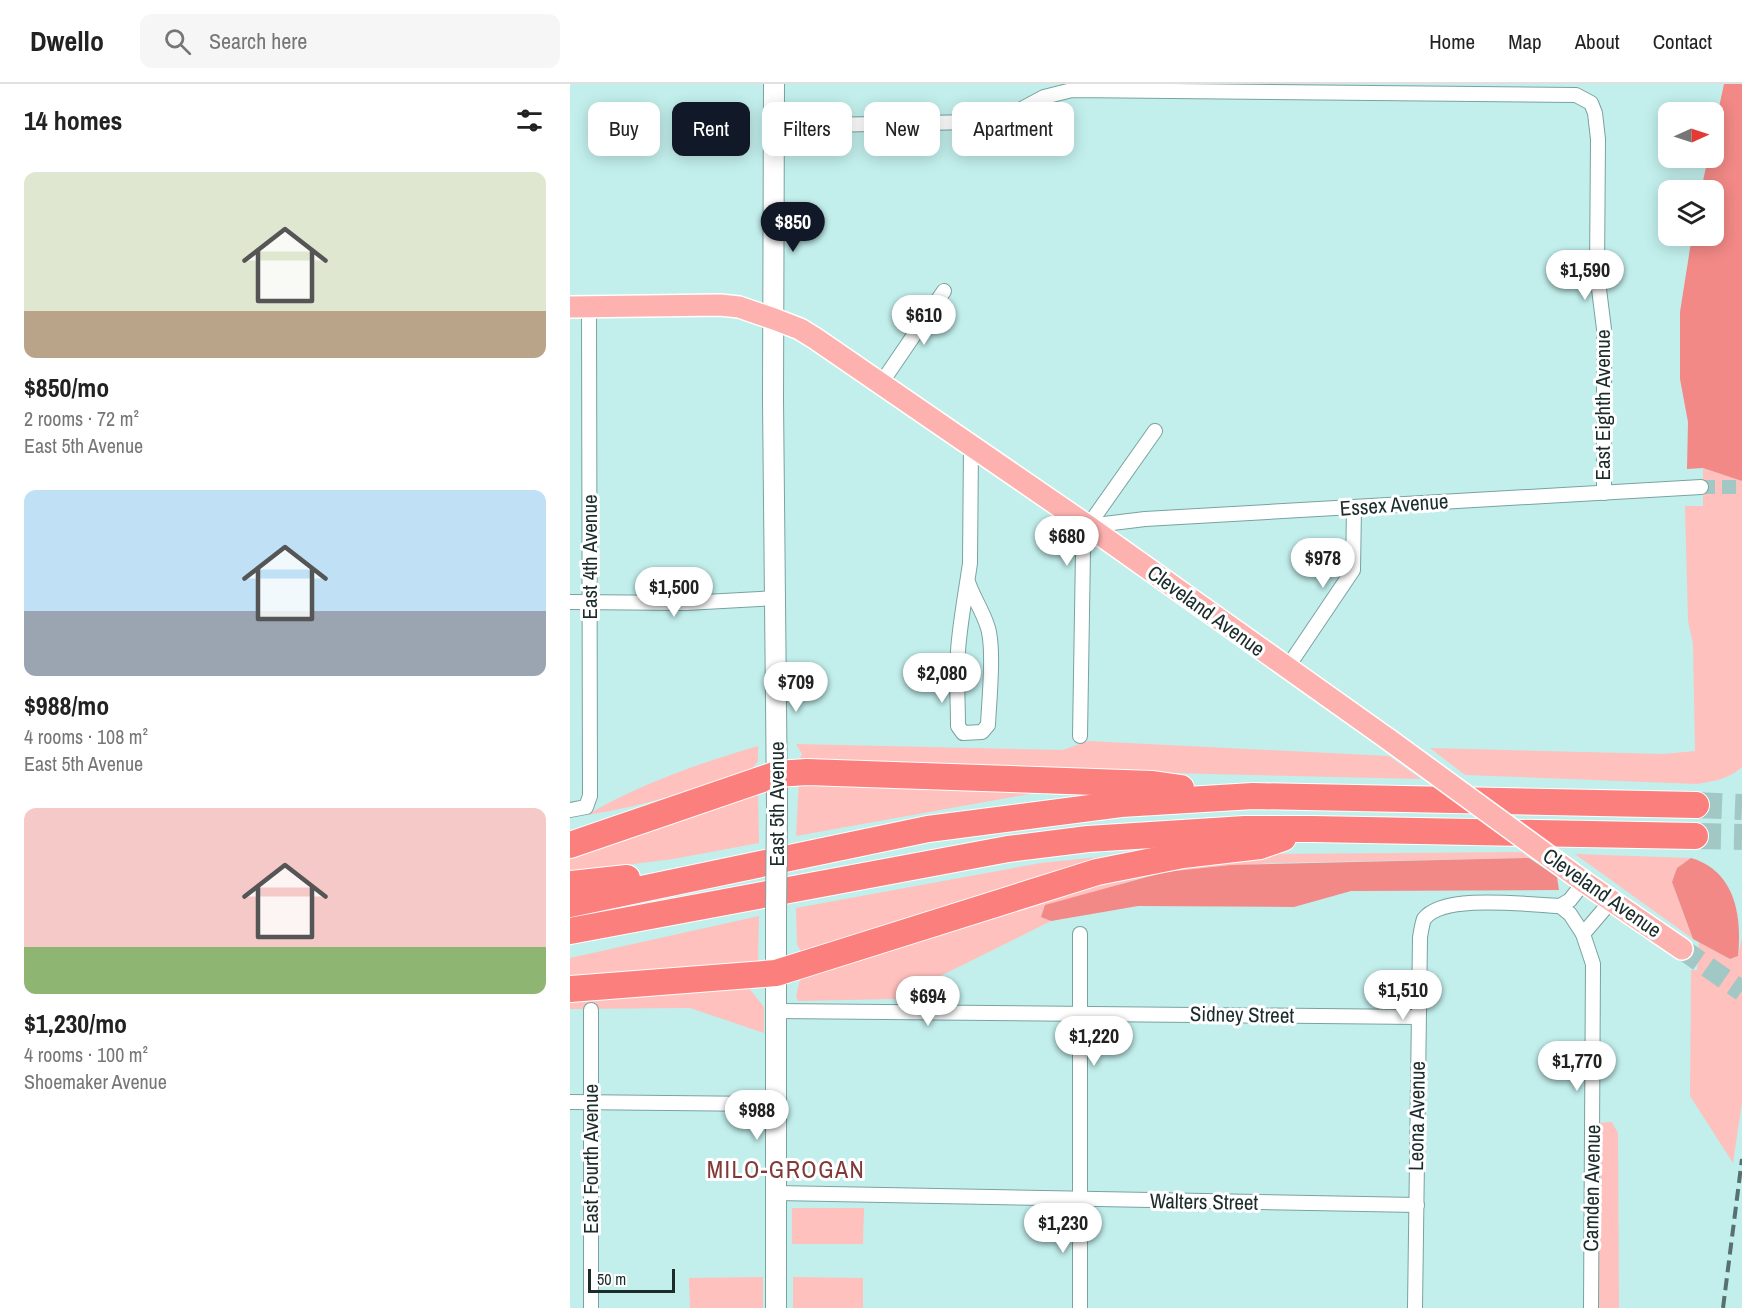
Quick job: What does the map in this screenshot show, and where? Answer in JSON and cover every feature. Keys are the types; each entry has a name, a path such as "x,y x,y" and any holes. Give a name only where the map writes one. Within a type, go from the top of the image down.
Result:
{"highway":[{"path":"570,845 777,774 807,772 1153,784 1253,796"},
{"path":"570,904 752,864 928,829 1120,804 1253,796 1696,806"},
{"path":"578,816 652,816"},
{"path":"570,931 1008,849 1088,839 1245,829 1695,836"},
{"path":"570,989 776,963 1097,872 1183,855 1260,846 1312,829"},
{"path":"570,884 752,864"},
{"path":"570,948 765,894"}],"main road":[{"name":"East 5th Avenue","path":"774,84 774,102"},
{"name":"East 5th Avenue","path":"775,156 772,400 777,774 776,1308"},
{"name":"Cleveland Avenue","path":"580,307 720,305 739,307 800,329 1088,526 1388,739 1584,882 1682,949"}],"street":[{"path":"852,124 1003,119 1044,97 1072,87"},
{"name":"East Eighth Avenue","path":"1072,87 1567,94 1576,95 1591,103 1595,113 1598,139 1597,273 1604,329 1604,493"},
{"path":"880,385 944,291"},
{"name":"East 4th Avenue","path":"578,816 590,796 590,602 580,307"},
{"path":"1080,736 1083,551 1088,526 1155,431"},
{"path":"968,582 975,604 988,627 989,643 988,725 982,732 973,735 963,733 958,726 958,651 970,563 971,446"},
{"name":"Essex Avenue","path":"1088,526 1145,519 1701,487"},
{"path":"1287,668 1353,570 1354,508"},
{"path":"570,602 686,603 776,598"},
{"path":"570,810 578,816"},
{"path":"1560,906 1570,900 1584,882"},
{"path":"1583,934 1612,900"},
{"name":"Leona Avenue","path":"1415,1308 1418,1017 1420,937 1424,920 1439,908 1455,903 1560,906"},
{"name":"Camden Avenue","path":"1560,906 1570,914 1583,934 1593,964 1590,1308"},
{"path":"1080,934 1078,1200 1080,1308"},
{"name":"East Fourth Avenue","path":"591,1010 591,1308"},
{"name":"Sidney Street","path":"777,1011 1079,1012 1418,1017"},
{"path":"570,1102 776,1104"},
{"name":"Walters Street","path":"776,1193 1417,1205"}],"shaded area":[{"path":"1724,84 1742,84 1742,481 1703,468 1687,469 1688,422 1680,379 1680,312 1690,246 1724,246 1724,180 1703,180 1706,168 1724,168 1724,102 1720,102"},
{"path":"1703,468 1742,481 1742,767 1727,777 1697,784 1465,775 1430,748 1663,754 1695,751 1693,644 1688,621 1685,506 1703,506"},
{"path":"1088,741 1389,756 1421,779 960,768 805,761 800,758 802,754 796,744 1063,750"},
{"path":"758,746 758,761 752,769 671,796 587,815 628,793 670,775"},
{"path":"799,781 1052,790 796,836"},
{"path":"758,792 759,843 673,859 570,872 570,852"},
{"path":"1157,851 803,956 797,944 796,908 1041,863"},
{"path":"1522,852 1529,858 1271,863 1165,872 1123,883 1042,917 1051,921 894,999 798,1001 796,996 800,980 808,974 1130,872 1273,854"},
{"path":"1575,854 1691,858 1677,868 1672,882 1693,939"},
{"path":"1529,858 1557,877 1559,890 1351,891 1294,907 1138,906 1051,921 1041,917 1045,905 1165,872 1232,865"},
{"path":"1691,858 1706,864 1717,873 1733,896 1739,925 1738,956 1730,959 1693,939 1672,882 1677,868"},
{"path":"759,916 758,962 570,981 570,958"},
{"path":"1742,938 1742,1102 1733,1163 1690,1096 1691,970 1697,970 1699,942 1730,959 1738,956"},
{"path":"748,987 764,1007 764,1033 690,1008 570,1009 570,1002"},
{"path":"1612,1122 1618,1133 1619,1308 1597,1308 1598,1123"},
{"path":"792,1208 864,1208 863,1244 792,1244"},
{"path":"763,1277 763,1308 690,1308 689,1278"},
{"path":"793,1277 863,1278 863,1308 793,1308"}],"tunnel":[{"path":"1701,487 1742,487"},
{"path":"1696,805 1742,807"},
{"path":"1695,836 1742,837"},
{"path":"1682,949 1742,991"}],"railway":[{"path":"1723,1308 1742,1159"}],"district":[{"name":"MILO-GROGAN","path":"786,1170"}]}
